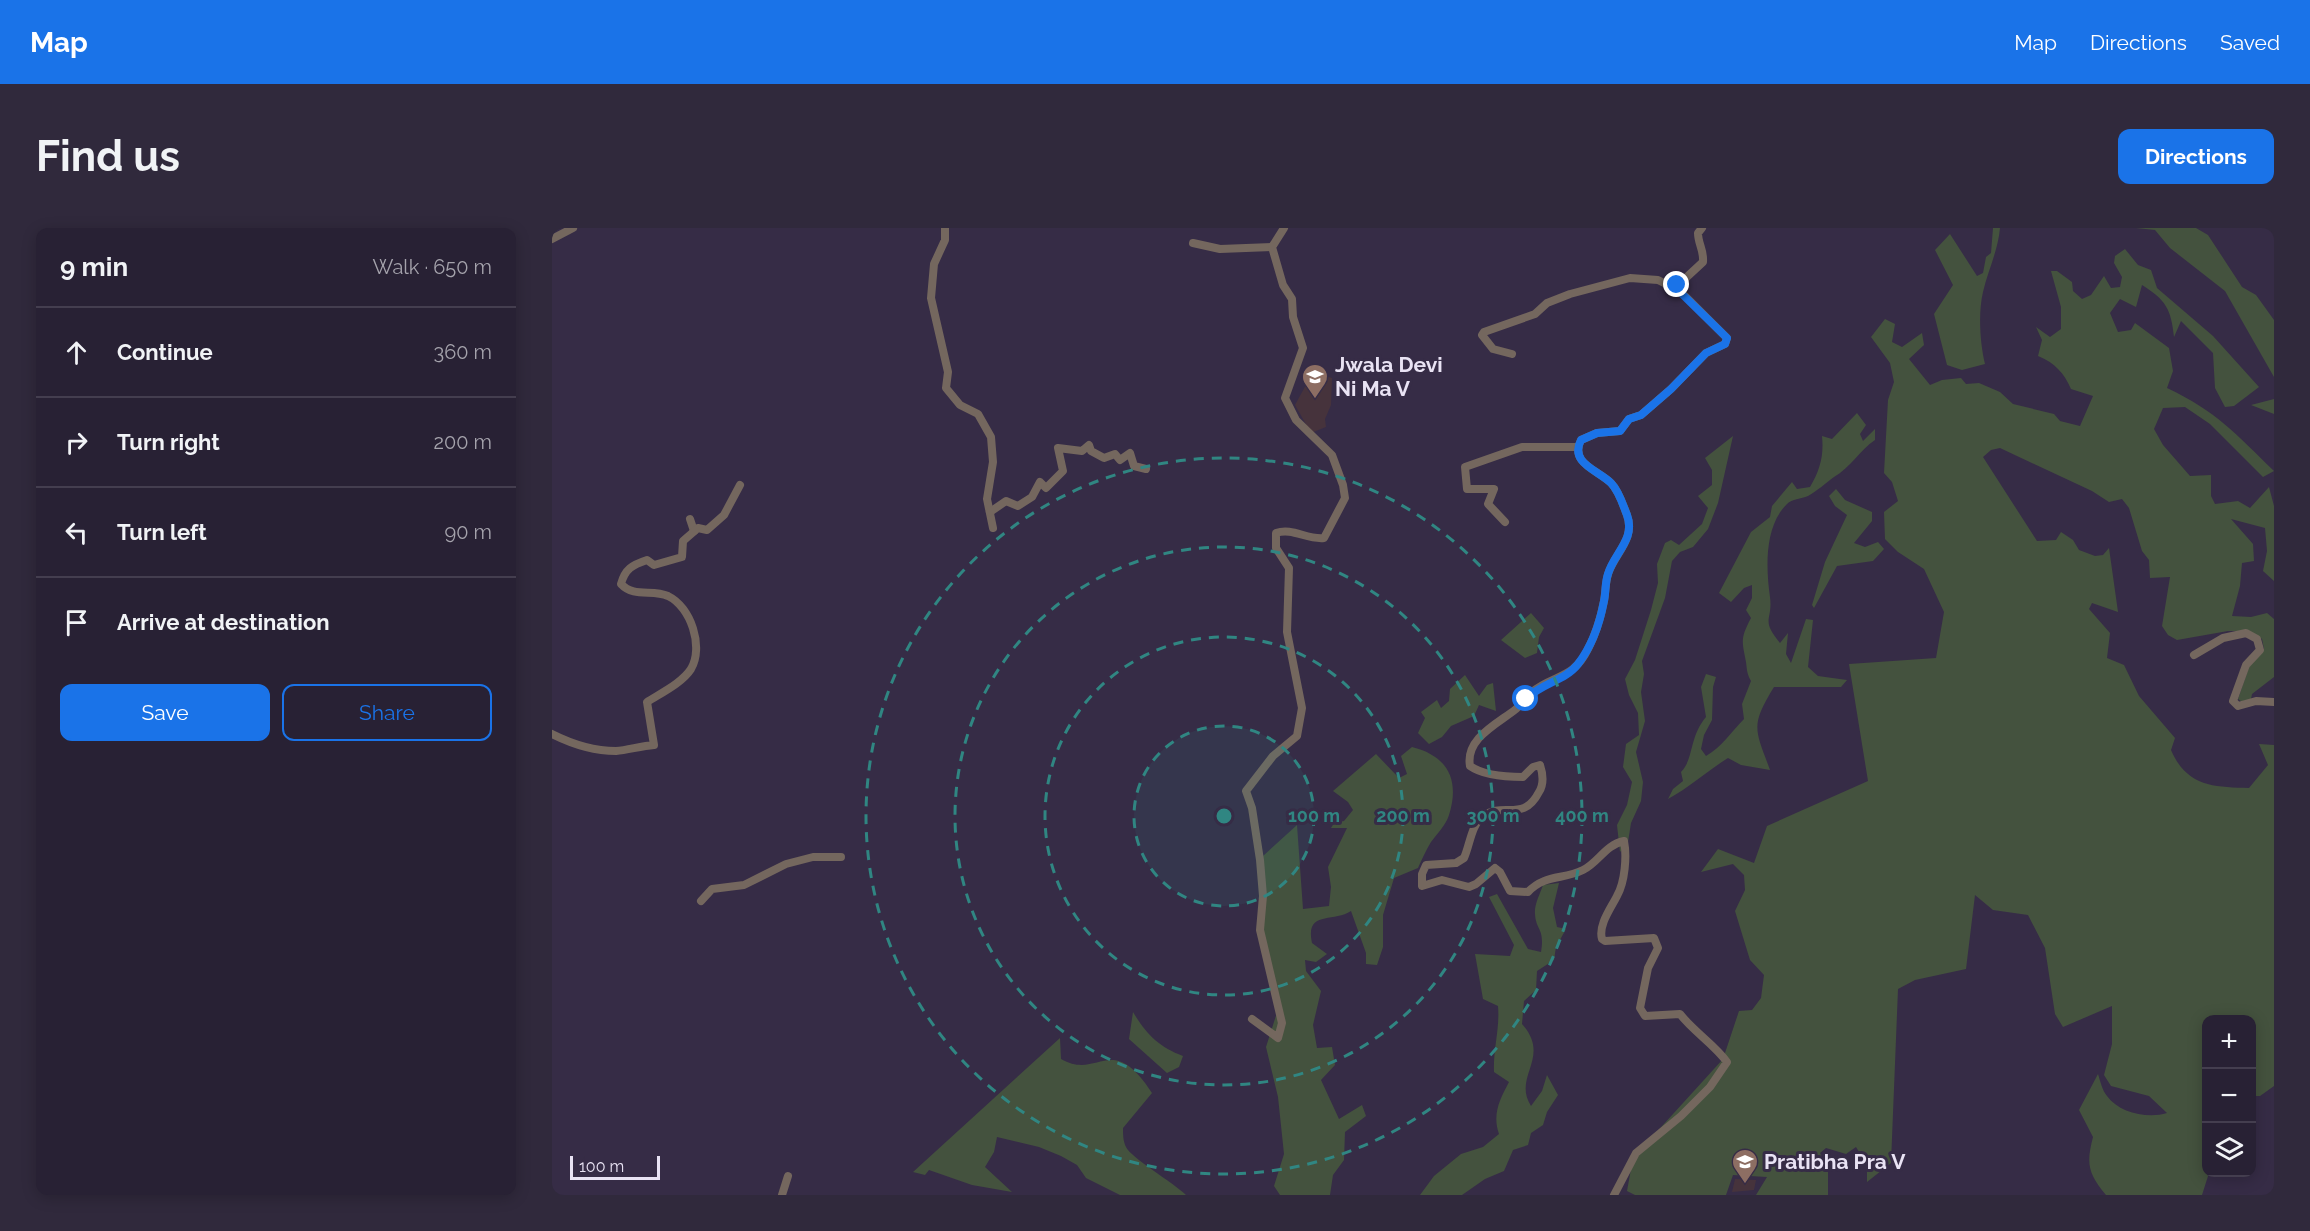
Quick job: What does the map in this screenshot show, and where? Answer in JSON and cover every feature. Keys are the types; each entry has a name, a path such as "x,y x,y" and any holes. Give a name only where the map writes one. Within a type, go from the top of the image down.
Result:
{"street":[{"path":"552,238 573,228"},
{"path":"945,228 945,240 934,264 931,298 948,372 946,388 960,405 978,414 991,437 993,462 987,499 993,528"},
{"path":"1252,1019 1278,1038 1282,1023 1260,930 1263,896 1260,860 1246,791 1273,756 1298,736 1302,708 1287,632 1288,568 1276,548 1276,533 1283,530 1314,539 1324,538 1345,498 1343,485 1332,455 1296,420 1285,398 1303,348 1293,317 1292,299 1283,285 1272,247 1284,228"},
{"path":"1678,290 1677,285 1695,272 1703,262 1704,250 1698,241 1698,233 1702,228"},
{"path":"1193,243 1220,249 1272,247"},
{"path":"1512,354 1493,349 1482,335 1535,315 1547,303 1570,294 1630,278 1658,280 1678,290 1727,338 1725,344 1706,353 1671,389 1641,415 1629,419 1620,431 1597,433 1581,440 1577,447 1580,459 1616,490 1628,518 1627,541 1609,571 1597,626 1588,649 1577,666 1561,678 1533,691 1516,709 1489,729 1472,751 1469,760 1470,766 1477,771 1513,777 1523,777 1533,767 1540,765 1543,773 1541,789 1532,804 1522,810 1491,812 1482,817 1473,830 1464,858 1456,863 1426,865 1422,874 1422,886 1442,880 1468,887 1476,884 1494,868 1500,872 1510,891 1528,892 1539,880 1584,870 1607,848 1624,841 1627,853 1620,885 1601,929 1602,939 1605,941 1654,938 1658,948 1648,968 1640,1008 1645,1016 1680,1014 1696,1033 1719,1051 1727,1062 1710,1087 1682,1116 1636,1153 1614,1195"},
{"path":"990,512 1006,501 1018,506 1032,497 1040,482 1046,488 1063,471 1058,448 1083,451 1089,445 1091,451 1104,458 1116,454 1120,460 1130,453 1134,466 1146,469"},
{"path":"1505,522 1488,504 1494,489 1467,489 1465,467 1522,447 1577,447"},
{"path":"552,734 573,745 617,751 654,745 647,702 677,682 691,669 697,648 687,614 668,597 628,592 621,584 624,572 633,565 647,560 654,565 670,563 682,557 683,541 698,528 706,530 724,515 740,485"},
{"path":"690,519 694,531"},
{"path":"2194,655 2223,638 2246,633 2257,639 2260,650 2246,665 2233,701 2238,706 2256,701 2274,702"},
{"path":"701,901 712,889 744,885 786,864 813,857 841,857"},
{"path":"782,1195 788,1176"}],"shaded area":[{"name":"Jwala Devi Ni Ma V","path":"1313,372 1332,378 1331,405 1325,419 1326,427 1311,433 1295,405"},
{"name":"Pratibha Pra V","path":"1735,1179 1756,1180 1754,1190 1732,1192"}],"green space":[{"path":"1993,228 2000,228 1999,236 1980,309 1985,364 1962,370 1947,365 1934,314 1953,285 1935,250 1950,234 1977,276 1983,273 1986,257 1991,253"},
{"path":"2136,228 2196,228 2208,235 2242,287 2256,295 2274,320 2274,377 2225,291 2170,248 2155,230"},
{"path":"2125,249 2138,265 2151,270 2157,288 2213,336 2259,387 2234,406 2225,407 2215,388 2213,353 2181,321 2174,337 2166,306 2142,285 2136,307 2120,299 2110,313 2118,332 2131,330 2135,323 2169,348 2173,371 2167,388 2199,405 2212,415 2274,471 2263,477 2210,424 2185,407 2163,408 2154,429 2163,445 2190,476 2211,475 2211,496 2215,504 2238,501 2250,508 2269,487 2274,506 2274,581 2263,571 2267,551 2265,528 2231,519 2253,544 2254,561 2242,563 2240,586 2232,616 2251,617 2267,613 2274,619 2274,677 2252,694 2251,699 2242,702 2238,699 2249,667 2264,649 2262,639 2249,631 2228,631 2177,640 2168,635 2162,626 2170,577 2150,578 2149,560 2142,551 2129,508 2122,499 2109,502 2092,491 2000,448 1991,450 1983,457 2037,541 2056,540 2061,532 2073,540 2079,550 2095,556 2103,555 2109,548 2118,612 2092,603 2089,609 2110,633 2107,658 2124,665 2139,696 2175,738 2171,750 2185,771 2193,778 2213,785 2249,788 2268,765 2259,744 2274,745 2274,1086 2260,1096 2256,1096 2256,1015 2202,1015 2202,1177 2208,1177 2202,1195 2106,1195 2095,1180 2090,1168 2093,1137 2079,1110 2098,1074 2105,1094 2119,1107 2143,1115 2167,1113 2149,1096 2111,1086 2104,1075 2112,1044 2112,1006 2063,1027 2055,1014 2045,948 2028,915 1993,910 1975,895 1966,969 1915,980 1898,989 1891,1163 1867,1182 1867,1165 1856,1147 1846,1154 1826,1148 1820,1153 1828,1169 1828,1195 1756,1195 1767,1177 1733,1175 1726,1195 1635,1195 1627,1191 1633,1158 1723,1059 1739,1011 1752,1010 1761,998 1764,975 1750,960 1735,911 1745,890 1744,875 1733,864 1701,872 1718,849 1754,863 1767,826 1868,781 1849,664 1936,658 1944,612 1924,569 1898,552 1885,539 1884,512 1898,501 1892,482 1884,473 1888,400 1894,382 1890,363 1871,337 1885,319 1895,324 1892,342 1902,347 1922,333 1924,345 1909,359 1930,385 1942,380 1961,378 1966,384 1979,383 2000,392 2013,404 2054,414 2060,421 2080,426 2093,396 2071,389 2058,369 2038,356 2042,340 2036,327 2050,337 2061,329 2061,307 2051,271 2057,271 2072,282 2073,291 2082,299 2091,295 2104,276 2111,288 2120,287 2122,277 2114,263 2115,256"},
{"path":"2274,399 2274,414 2251,405"},
{"path":"1857,413 1866,425 1860,434 1863,441 1875,429 1875,440 1845,469 1818,489 1808,496 1787,504 1774,524 1768,548 1770,629 1780,643 1788,633 1786,654 1791,663 1806,619 1813,620 1808,667 1818,676 1847,680 1841,687 1774,687 1761,711 1757,728 1770,770 1741,765 1728,758 1668,799 1673,789 1683,781 1681,772 1688,761 1697,732 1706,717 1701,687 1706,674 1716,677 1713,687 1712,720 1704,735 1701,749 1706,756 1722,744 1744,719 1742,704 1751,681 1747,672 1743,640 1751,618 1746,610 1752,598 1752,585 1744,588 1731,602 1719,593 1751,532 1770,517 1772,506 1792,482 1797,489 1810,487 1820,463 1822,436 1832,439"},
{"path":"1733,436 1718,503 1708,529 1693,547 1680,552 1672,561 1665,598 1642,661 1644,674 1641,692 1645,721 1636,752 1643,782 1641,801 1631,823 1628,842 1620,852 1617,825 1627,805 1632,782 1623,767 1626,744 1639,735 1638,713 1629,695 1625,679 1635,660 1651,610 1658,583 1657,564 1665,543 1671,540 1679,545 1702,524 1708,508 1698,496 1712,485 1712,470 1705,458"},
{"path":"1836,489 1845,500 1872,512 1872,521 1854,543 1865,547 1878,542 1884,549 1873,561 1837,566 1814,608 1812,605 1825,562 1847,515 1835,506 1829,496"},
{"path":"1531,613 1544,628 1539,637 1537,653 1525,658 1501,640"},
{"path":"1465,675 1479,696 1487,685 1493,683 1496,711 1479,705 1474,716 1451,726 1442,737 1429,744 1418,733 1425,718 1421,712 1437,700 1441,708 1449,701 1450,689"},
{"path":"1412,747 1435,756 1448,771 1452,780 1452,802 1446,822 1431,842 1418,868 1394,878 1383,915 1383,947 1377,965 1366,964 1366,953 1351,911 1322,919 1313,926 1312,943 1327,954 1316,962 1305,960 1306,971 1321,991 1313,1025 1317,1048 1332,1047 1335,1065 1321,1080 1339,1119 1362,1105 1366,1116 1345,1132 1344,1160 1333,1175 1330,1195 1280,1195 1274,1186 1284,1154 1278,1097 1266,1047 1280,1003 1263,930 1266,897 1263,856 1297,825 1303,909 1329,906 1331,887 1328,867 1347,828 1331,828 1334,823 1344,821 1353,810 1348,802 1333,791 1376,754 1399,778 1407,774 1401,756"},
{"path":"1559,883 1553,908 1557,927 1566,929 1556,947 1554,960 1537,971 1536,990 1524,1001 1522,1024 1530,1036 1533,1047 1533,1057 1526,1085 1526,1095 1531,1106 1542,1091 1547,1075 1558,1095 1547,1112 1543,1125 1531,1133 1528,1145 1513,1150 1504,1171 1485,1179 1462,1195 1420,1195 1434,1176 1461,1154 1483,1147 1499,1134 1497,1113 1509,1082 1494,1072 1498,1006 1483,999 1475,954 1510,956 1514,945 1489,897 1497,894 1528,949 1541,952 1542,938 1536,920 1536,903 1543,885"},
{"path":"1133,1012 1154,1039 1183,1056 1179,1067 1167,1073 1129,1039"},
{"path":"1060,1038 1061,1059 1085,1065 1115,1060 1126,1064 1138,1074 1152,1093 1123,1128 1125,1145 1135,1157 1186,1195 1120,1195 1086,1178 1077,1165 1061,1156 1039,1147 997,1137 994,1152 985,1167 1012,1192 972,1185 929,1170 925,1175 913,1172"}],"place":[{"name":"Jwala Devi Ni Ma V","path":"1315,400"},
{"name":"Pratibha Pra V","path":"1745,1185"}],"route":[{"path":"1526,699 1533,691 1561,678 1577,666 1588,649 1597,626 1609,571 1627,541 1628,518 1616,490 1610,482 1580,459 1577,447 1581,440 1597,433 1610,434 1620,431 1629,419 1641,415 1671,389 1706,353 1725,344 1727,338 1678,290 1677,285"}]}
